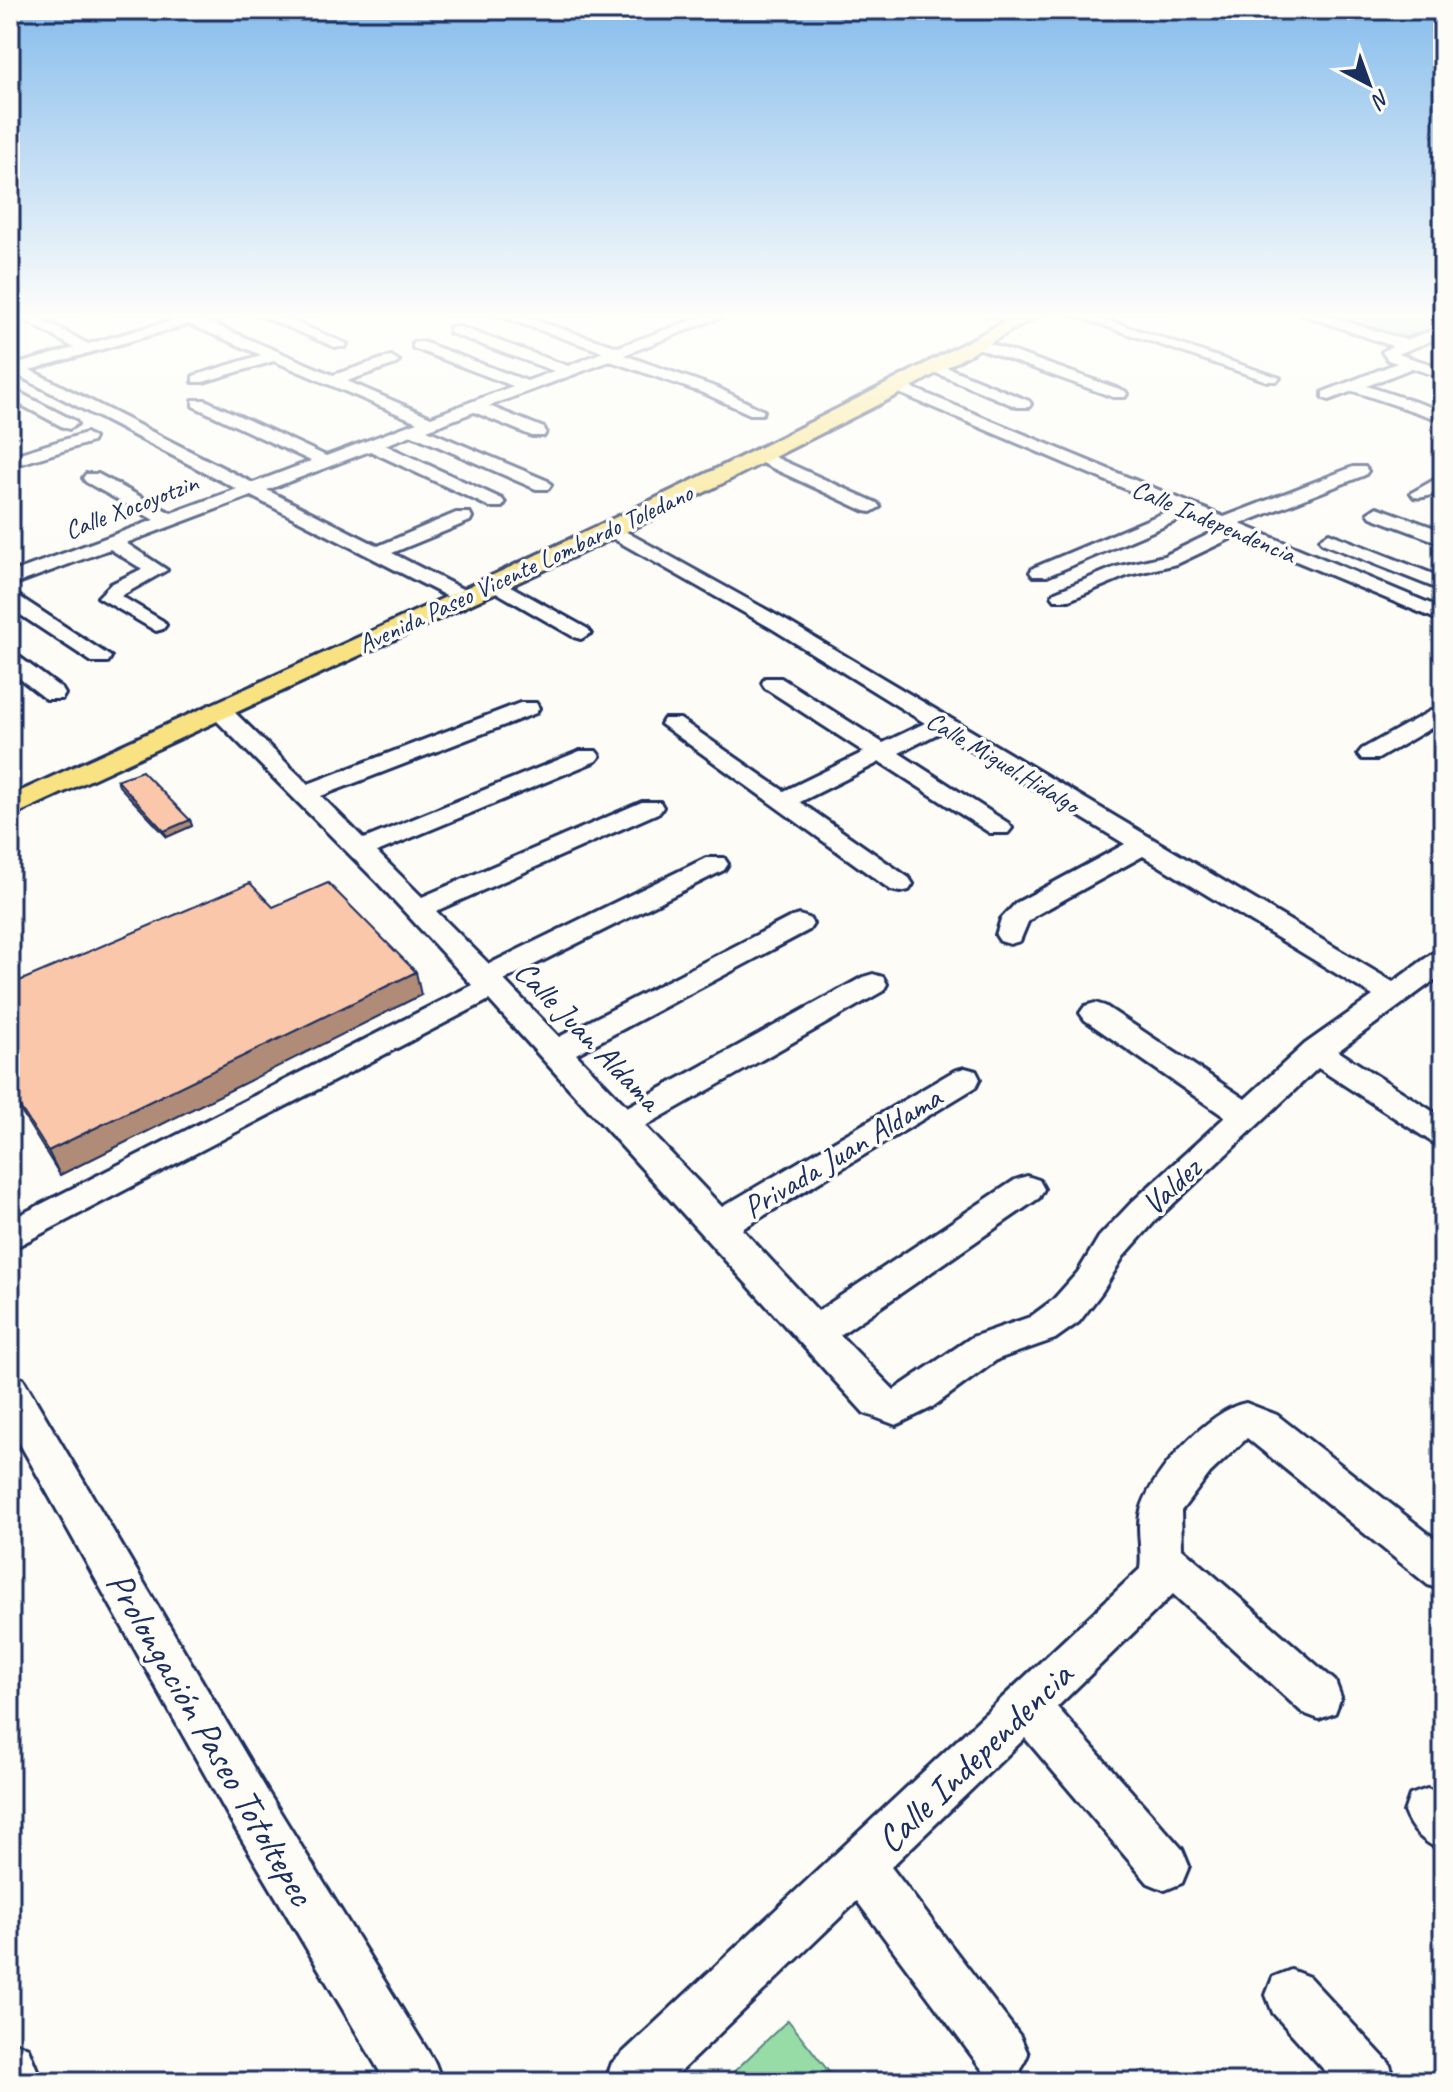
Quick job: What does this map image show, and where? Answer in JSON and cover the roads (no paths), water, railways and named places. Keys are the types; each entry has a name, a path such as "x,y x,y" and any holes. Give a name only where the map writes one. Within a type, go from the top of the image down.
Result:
{"main road":[{"name":"Avenida Paseo Vicente Lombardo Toledano","path":"10,808 218,709 612,530 849,412"}],"street":[{"path":"45,412 69,424"},
{"path":"102,412 465,598"},
{"path":"218,412 324,461"},
{"path":"405,412 430,422"},
{"name":"Calle Xocoyotzin","path":"14,574 111,542 459,412"},
{"path":"488,412 538,432"},
{"name":"Calle Independencia","path":"957,412 1441,613"},
{"path":"411,429 542,485"},
{"path":"10,462 86,438"},
{"path":"370,444 496,503"},
{"path":"761,456 871,507"},
{"path":"1062,596 1123,571 1170,560 1230,527 1359,471"},
{"path":"92,478 169,520"},
{"path":"1040,572 1188,509"},
{"path":"1378,512 1443,538"},
{"path":"377,553 463,517"},
{"name":"Calle Miguel Hidalgo","path":"612,530 778,624 1393,995"},
{"path":"1329,539 1443,585"},
{"path":"111,542 157,570 118,588 108,597 156,625"},
{"path":"496,584 581,633"},
{"path":"10,599 100,657"},
{"path":"10,661 54,694"},
{"path":"773,683 999,828"},
{"path":"305,794 528,708"},
{"name":"Calle Juan Aldama","path":"218,709 557,1051 720,1225 877,1401 896,1408 903,1406"},
{"path":"1370,754 1443,711"},
{"path":"672,724 785,800 900,884"},
{"path":"785,800 940,724"},
{"path":"360,850 588,756"},
{"path":"416,910 651,807"},
{"path":"1010,935 1015,919 1026,909 1143,845"},
{"path":"10,1236 715,864"},
{"path":"557,1051 799,924"},
{"name":"Valdez","path":"903,1406 985,1348 1042,1328 1066,1311 1090,1282 1111,1247 1144,1211 1316,1052 1443,960"},
{"path":"625,1123 873,984"},
{"path":"1095,1013 1247,1116"},
{"path":"1316,1052 1443,1134"},
{"name":"Privada Juan Aldama","path":"720,1225 965,1079"},
{"path":"815,1332 1027,1189"},
{"name":"Prolongación Paseo Totoltepec","path":"10,1391 252,1811 416,2082"},
{"name":"Calle Independencia","path":"631,2082 1157,1582 1163,1571 1161,1510 1167,1494 1237,1422 1244,1419 1263,1427 1443,1571"},
{"path":"1163,1558 1319,1697"},
{"path":"1027,1706 1165,1866"},
{"path":"860,1865 1002,2054"},
{"path":"1291,1995 1370,2082"},
{"path":"10,2066 16,2082"}]}
